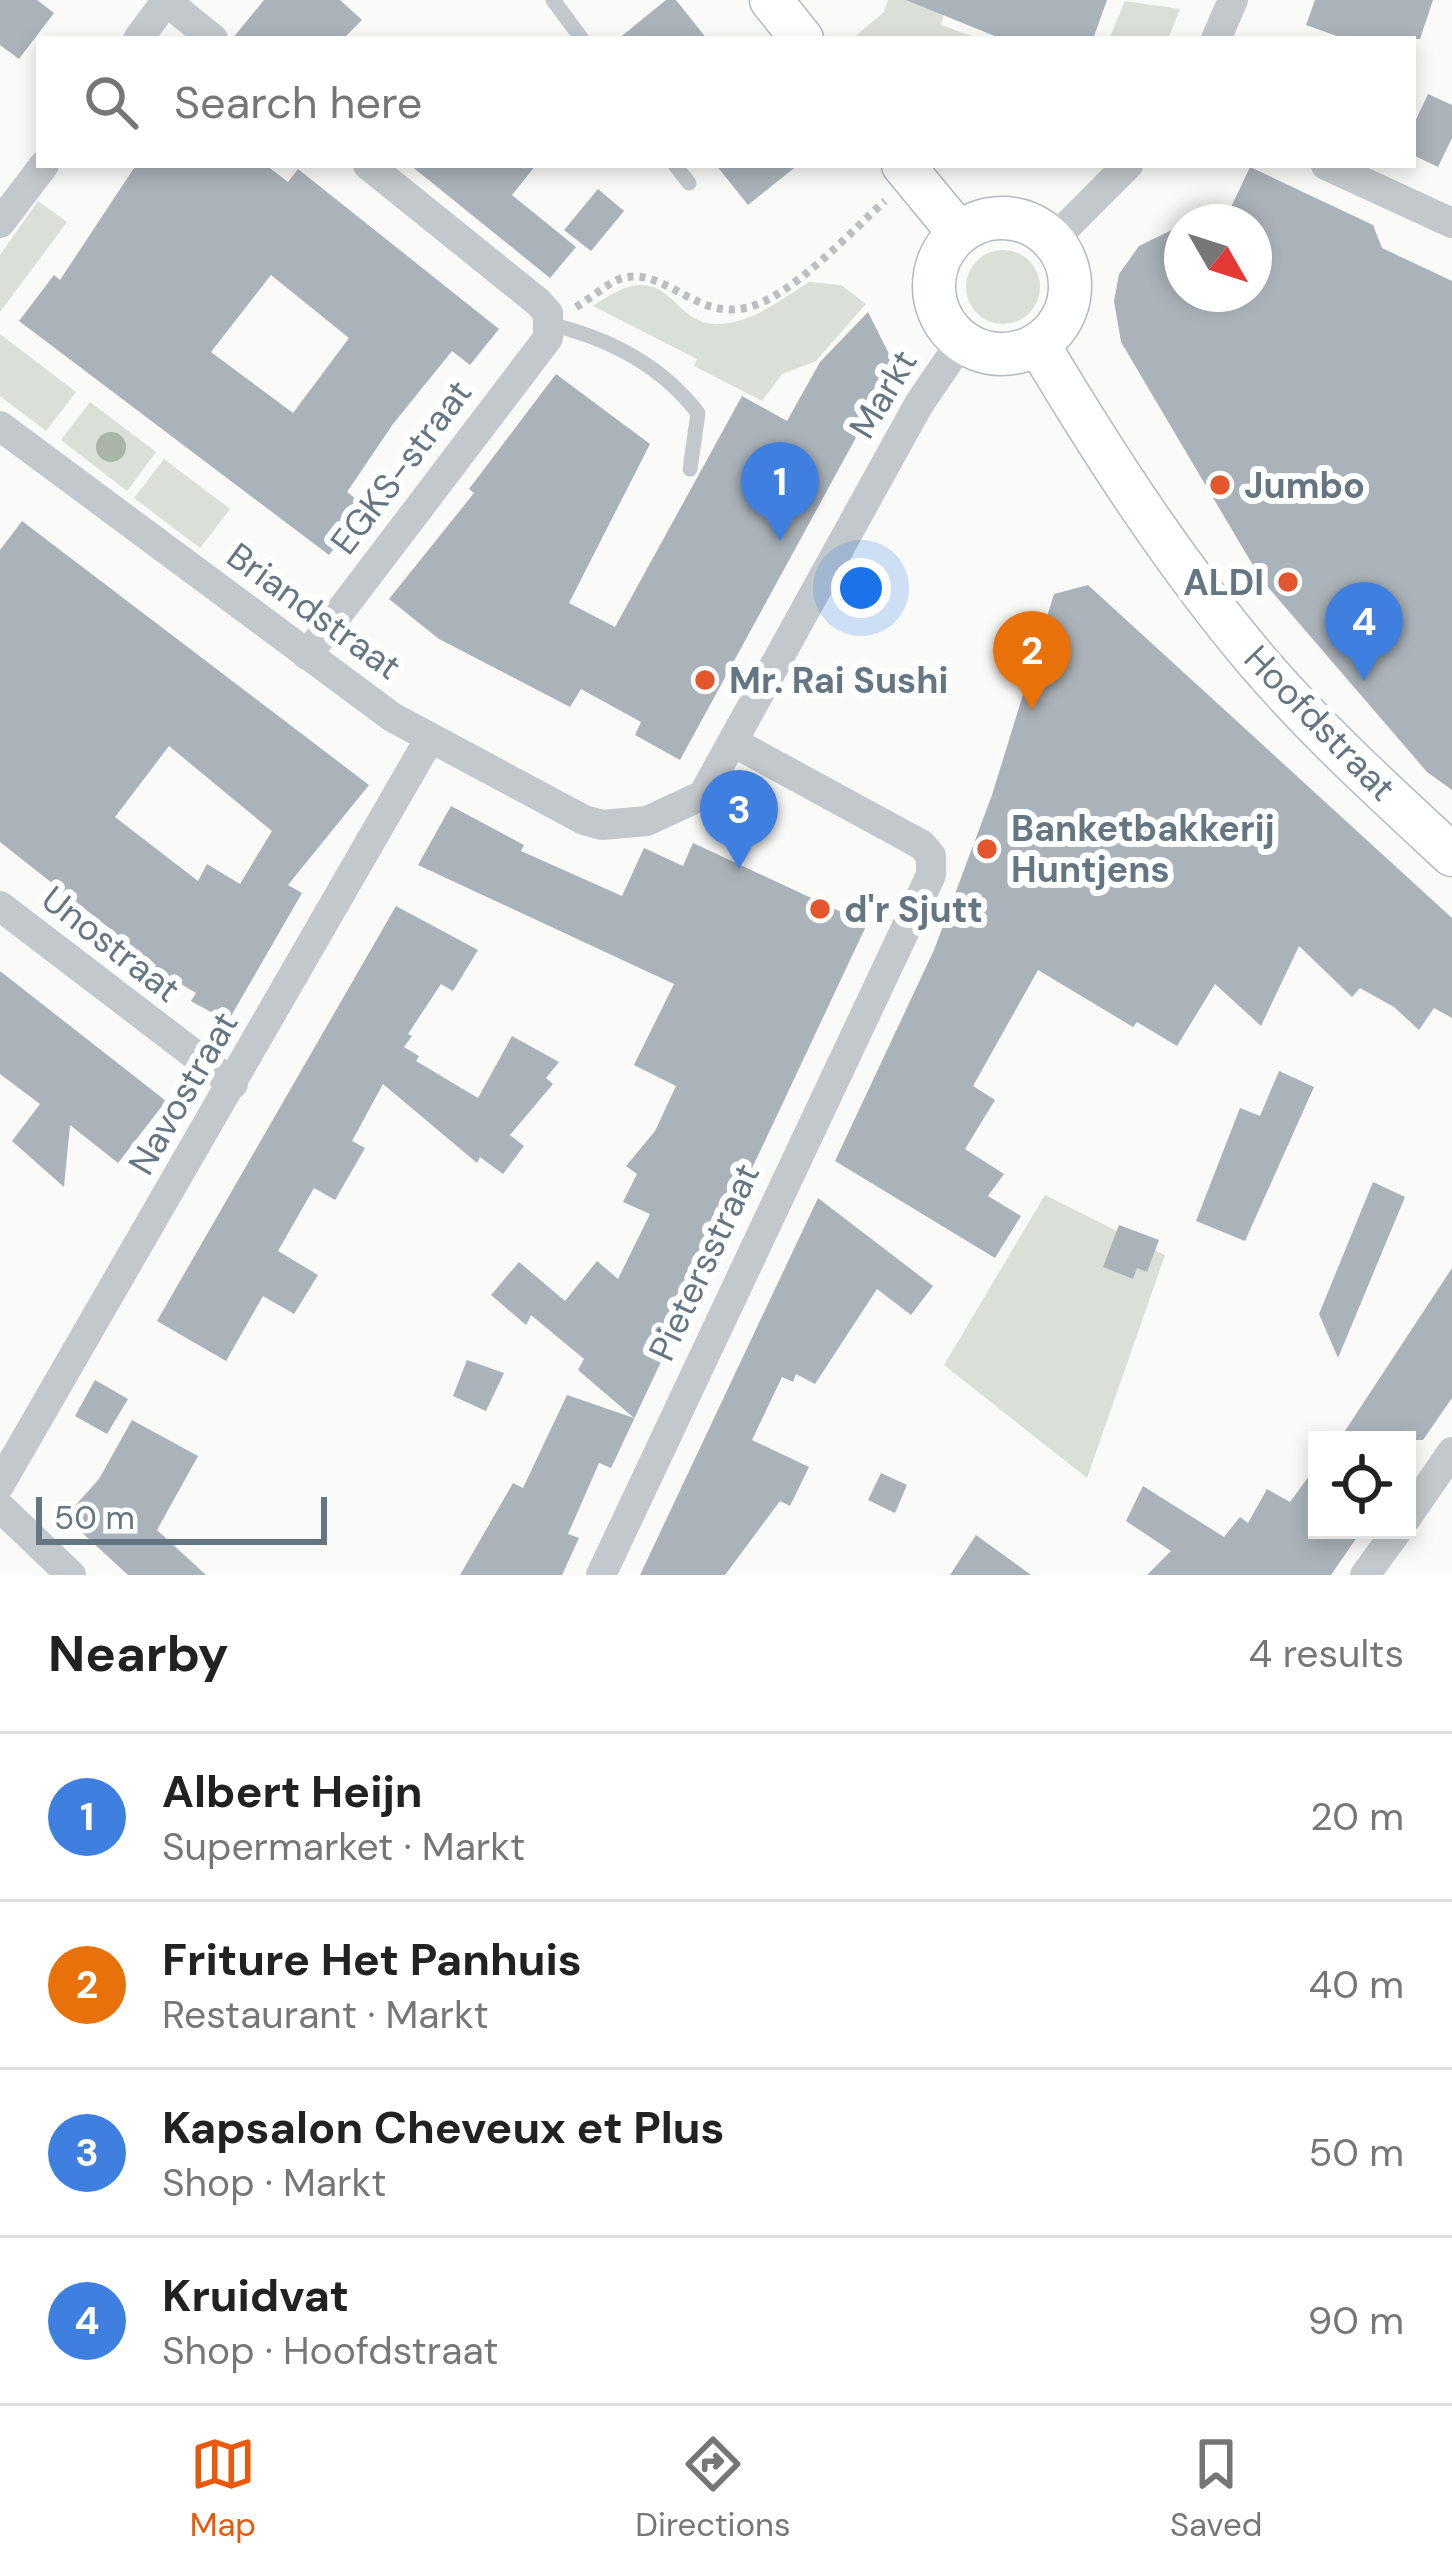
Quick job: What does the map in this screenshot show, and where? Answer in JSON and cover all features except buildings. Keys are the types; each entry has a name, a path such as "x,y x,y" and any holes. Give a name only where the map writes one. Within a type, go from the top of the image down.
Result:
{"street":[{"path":"140,36 166,0 209,36"},
{"path":"771,0 800,36"},
{"path":"1217,36 1225,2"},
{"path":"0,223 42,168"},
{"path":"372,168 538,302 549,324"},
{"path":"1053,240 1125,168"},
{"path":"1333,168 1452,223"},
{"path":"908,171 959,233"},
{"path":"997,218 1037,227 1053,240 1070,284 1056,328 1038,344 992,353 962,341 945,323 935,300 938,263 959,233 997,218"},
{"name":"EGKS-straat","path":"307,655 541,348 549,324"},
{"name":"Markt","path":"602,825 647,820 690,806 703,796 919,404 962,341"},
{"name":"Hoofdstraat","path":"1038,344 1145,514 1257,661 1376,785 1452,855"},
{"name":"Briandstraat","path":"0,426 307,655 430,739 602,825"},
{"name":"Navostraat","path":"0,1484 430,739"},
{"name":"Pietersstraat","path":"601,1575 931,875 931,856 922,845 733,742"},
{"name":"Unostraat","path":"0,906 233,1084"},
{"path":"1416,1509 1443,1485 1452,1452"},
{"path":"0,1507 71,1575"},
{"path":"1365,1575 1391,1539"}],"lane":[{"path":"553,0 580,36"},
{"path":"678,168 689,184"},
{"path":"549,324 587,333 670,377 698,413 690,469"}],"path":[{"path":"549,324 618,279 663,282 695,305 723,311 750,308 797,278 908,171"}],"shaded area":[{"path":"888,0 948,0 941,25 972,36 856,36 884,12"},
{"path":"1125,1 1180,9 1169,36 1110,36"},
{"path":"38,201 67,222 0,312 0,255"},
{"path":"1003,250 1029,261 1040,287 1029,313 1003,324 977,313 966,287 977,261"},
{"path":"809,282 841,285 866,304 816,361 782,374 762,401 694,366 697,359 593,306 638,285 653,287 700,321 729,323 765,310"},
{"path":"0,334 76,392 46,431 0,396"},
{"path":"90,402 156,452 127,491 61,440"},
{"path":"164,459 230,509 200,548 134,498"},
{"path":"1045,1195 1165,1255 1087,1478 944,1365"}],"place":[{"name":"Jumbo","path":"1220,485"},
{"name":"Albert Heijn","path":"780,541"},
{"name":"ALDI","path":"1288,582"},
{"name":"Mr. Rai Sushi","path":"705,680"},
{"name":"Kruidvat","path":"1364,681"},
{"name":"Friture Het Panhuis","path":"1032,710"},
{"name":"Banketbakkerij Huntjens","path":"987,849"},
{"name":"Kapsalon Cheveux et Plus","path":"739,869"},
{"name":"d'r Sjutt","path":"820,909"}]}
